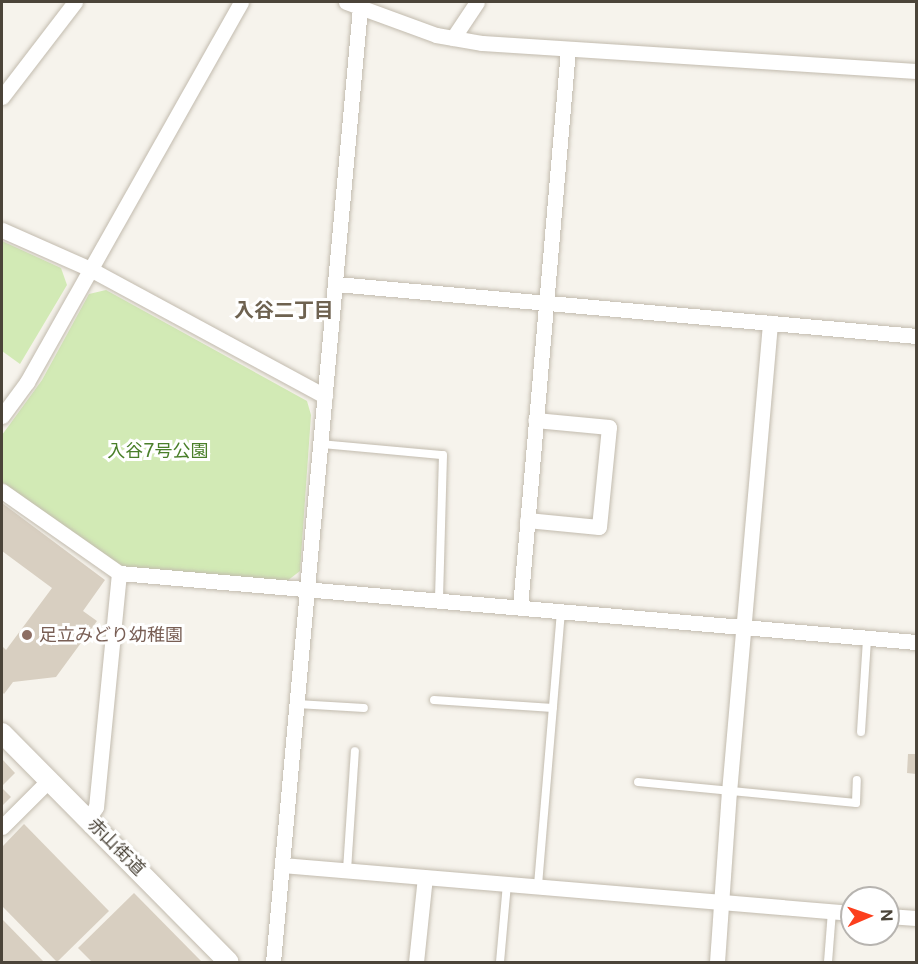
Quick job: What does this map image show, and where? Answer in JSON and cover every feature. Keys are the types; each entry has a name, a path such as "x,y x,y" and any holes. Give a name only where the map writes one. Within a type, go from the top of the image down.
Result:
{"street":[{"path":"2,97 75,2"},
{"path":"2,416 27,382 241,2"},
{"path":"453,38 477,2"},
{"path":"273,963 336,284 353,4 436,35 453,38 568,49 916,71"},
{"path":"520,607 568,49"},
{"path":"2,230 90,269 325,396"},
{"path":"336,284 916,336"},
{"path":"717,963 729,792 770,323"},
{"path":"526,520 599,527 609,427 535,420"},
{"path":"2,491 119,573 916,642"},
{"path":"88,819 96,807 119,573"},
{"name":"赤山街道","path":"2,733 230,963"},
{"path":"2,827 49,780"},
{"path":"282,865 840,912"},
{"path":"416,963 425,877"},
{"path":"900,917 916,918"}],"lane":[{"path":"321,444 443,455 439,601"},
{"path":"538,885 561,610"},
{"path":"861,732 867,638"},
{"path":"434,700 553,708"},
{"path":"297,704 364,708"},
{"path":"347,870 355,751"},
{"path":"638,782 856,802 857,780"},
{"path":"500,963 507,883"},
{"path":"828,963 832,911"}],"green space":[{"path":"2,241 61,268 67,285 20,364 2,351"},
{"name":"入谷7号公園","path":"106,290 307,401 311,415 300,571 287,581 119,566 2,482 2,435 42,380 89,294"}],"building":[{"path":"2,503 105,580 83,611 97,621 56,677 13,682 4,694 2,692 2,646 6,650 52,588 2,551"},
{"path":"908,754 916,754 916,774 907,773"},
{"path":"2,759 15,773 3,785 2,783"},
{"path":"2,788 11,797 2,806"},
{"path":"24,824 109,911 57,962 2,906 2,847"},
{"path":"134,893 202,962 92,962 78,948"},
{"path":"2,919 44,962 2,962"}],"place":[{"name":"足立みどり幼稚園","path":"27,635"}],"district":[{"name":"入谷二丁目","path":"284,310"}]}
